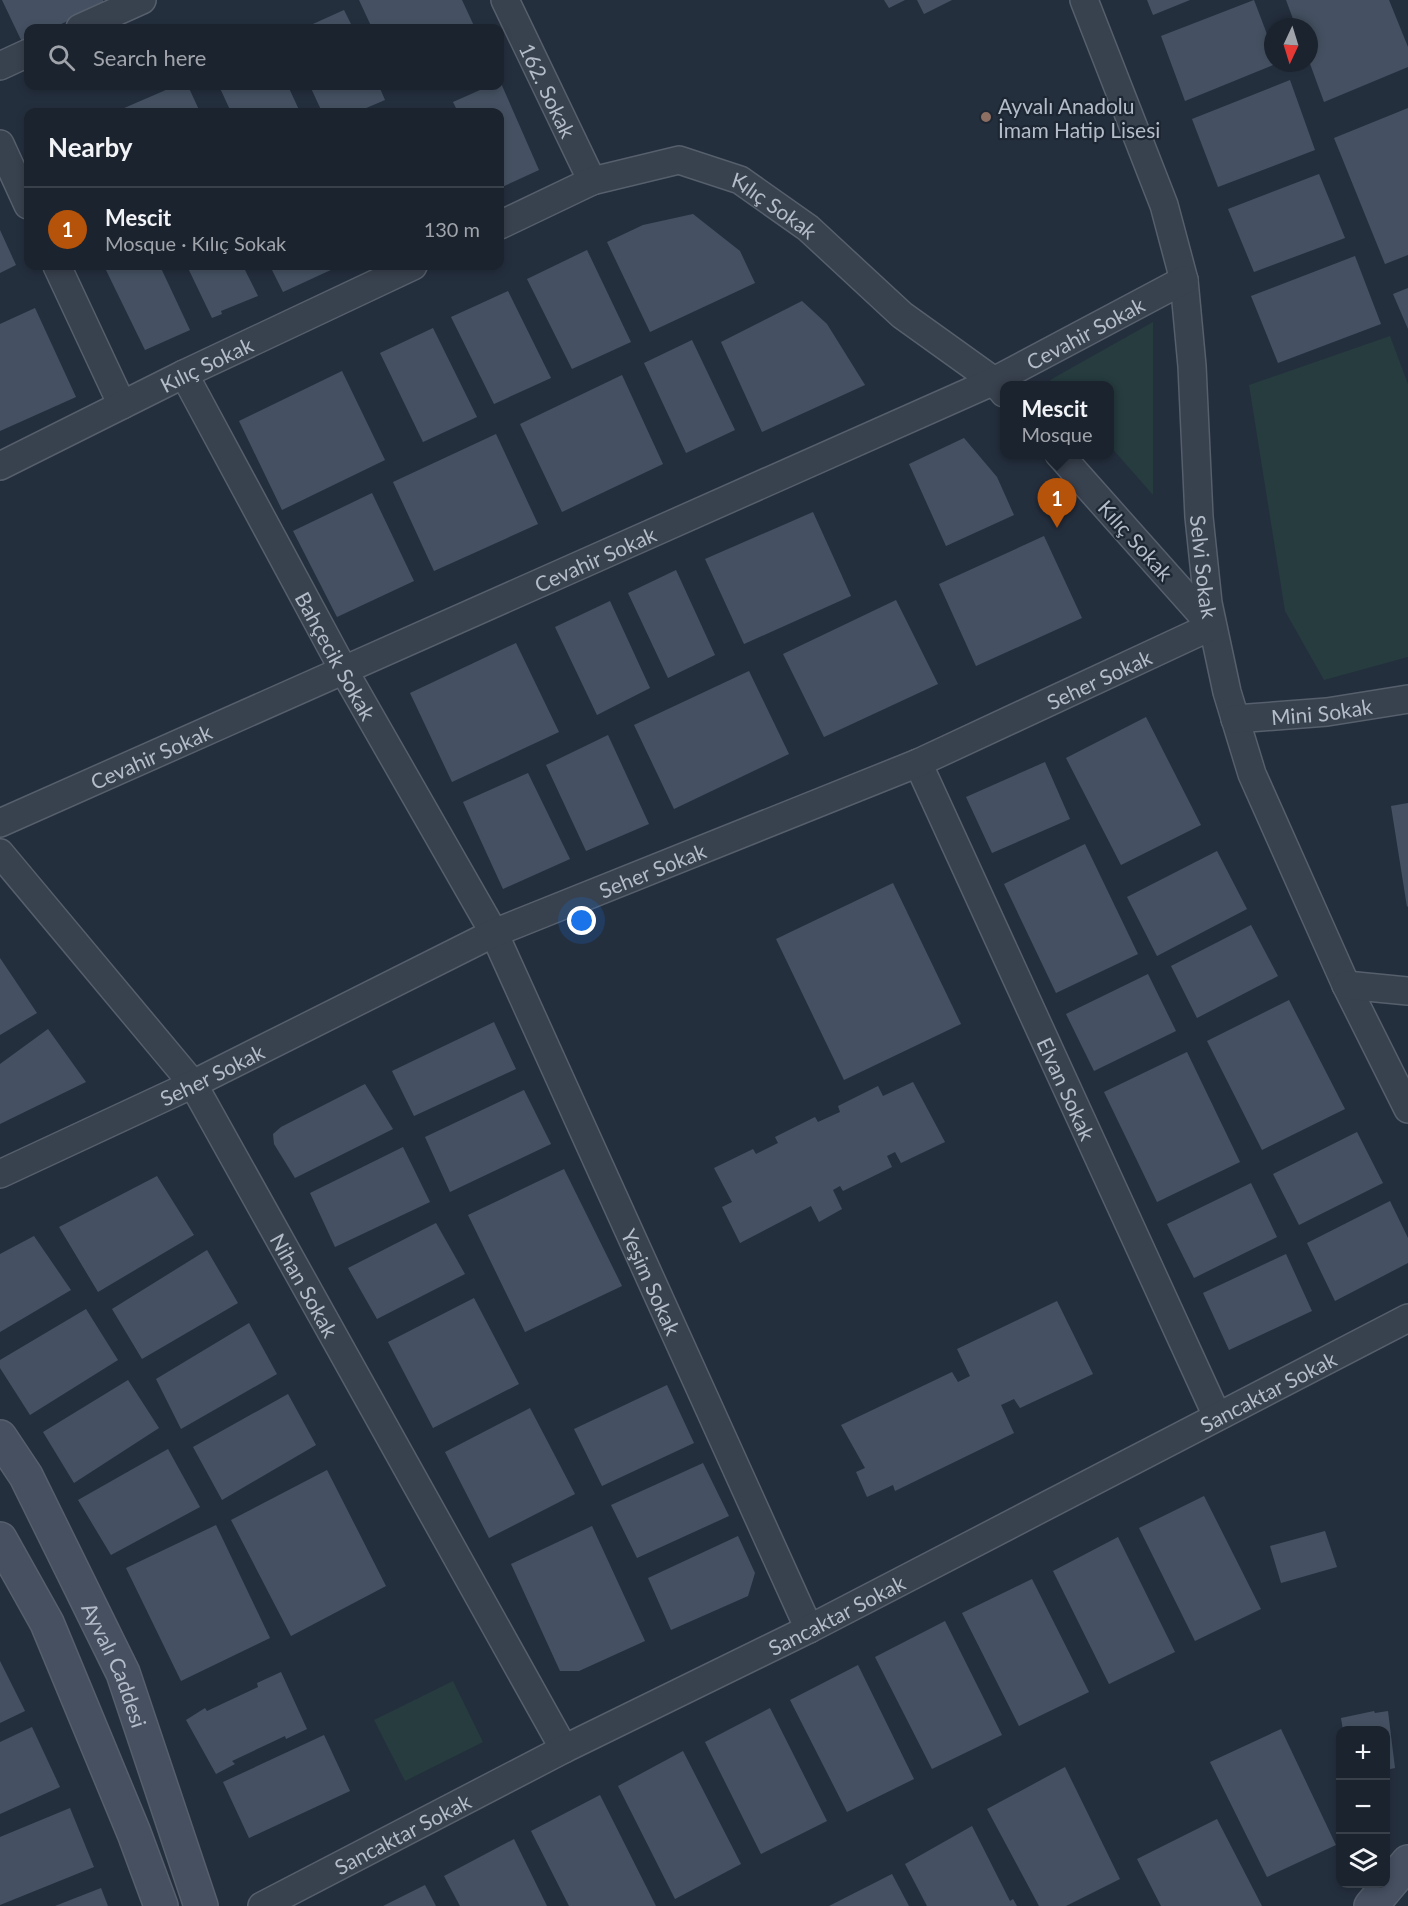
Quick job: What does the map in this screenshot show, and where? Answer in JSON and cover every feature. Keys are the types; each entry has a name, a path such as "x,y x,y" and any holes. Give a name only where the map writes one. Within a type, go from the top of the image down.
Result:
{"main road":[{"name":"Ayvalı Caddesi","path":"0,1437 26,1476 123,1673 201,1906"},
{"path":"0,1539 46,1623 134,1833 161,1906"},
{"path":"1371,1906 1408,1862"}],"street":[{"path":"89,24 142,0"},
{"name":"162. Sokak","path":"506,0 592,181"},
{"name":"Selvi Sokak","path":"1084,0 1164,205 1184,280 1192,366 1199,517 1212,626 1235,719 1252,774 1346,986 1408,1109"},
{"path":"0,66 24,55"},
{"path":"0,144 24,196"},
{"name":"Kılıç Sokak","path":"504,223 592,181 678,160 740,180 808,228 902,315 999,387"},
{"path":"59,270 122,405"},
{"name":"Kılıç Sokak","path":"0,466 184,374 405,270"},
{"name":"Cevahir Sokak","path":"1009,381 1184,280"},
{"name":"Bahçecik Sokak","path":"184,374 343,669 494,933"},
{"name":"Cevahir Sokak","path":"0,823 343,669 999,387"},
{"name":"Kılıç Sokak","path":"1063,459 1212,626"},
{"name":"Seher Sokak","path":"0,1173 193,1084 494,933 918,763 1212,626"},
{"name":"Mini Sokak","path":"1235,719 1327,712 1408,699"},
{"name":"Elvan Sokak","path":"918,763 1217,1416"},
{"name":"Nihan Sokak","path":"0,853 193,1084 564,1749"},
{"name":"Yeşim Sokak","path":"494,933 809,1629"},
{"path":"1346,986 1408,991"},
{"name":"Sancaktar Sokak","path":"262,1906 564,1749 809,1629 1408,1318"}],"green space":[{"path":"1153,322 1153,495 1114,451 1114,381 1050,380"},
{"path":"1390,336 1408,384 1408,657 1324,680 1285,611 1249,385"},
{"path":"453,1681 483,1742 405,1781 374,1720"}],"building":[{"path":"2,0 103,0 105,5 61,24 24,24 24,41 22,42"},
{"path":"359,0 462,0 473,24 370,24"},
{"path":"884,0 905,0 889,8"},
{"path":"917,0 952,0 924,14"},
{"path":"1147,0 1190,0 1153,15"},
{"path":"1254,0 1264,26 1264,69 1185,101 1161,36"},
{"path":"1286,0 1389,0 1408,47 1408,67 1324,102 1313,72 1318,72 1318,18 1293,18"},
{"path":"344,10 351,24 313,24"},
{"path":"1290,80 1315,150 1218,187 1192,119"},
{"path":"166,90 190,90 198,108 124,108"},
{"path":"221,90 290,90 298,108 229,108"},
{"path":"312,90 381,90 385,100 366,108 320,108"},
{"path":"480,90 504,90 539,170 504,186 504,108 456,108 453,102"},
{"path":"1408,108 1408,255 1385,264 1334,138"},
{"path":"1319,174 1345,238 1254,272 1228,209"},
{"path":"693,214 740,251 755,283 650,332 607,242 643,225"},
{"path":"0,230 16,265 0,273"},
{"path":"587,250 631,342 572,369 527,279"},
{"path":"1355,256 1381,324 1278,363 1251,296"},
{"path":"106,270 162,270 190,330 145,350"},
{"path":"189,270 245,270 258,296 221,311 222,314 212,318"},
{"path":"272,270 331,270 283,292"},
{"path":"1408,288 1408,329 1393,294"},
{"path":"508,291 551,378 494,404 451,317"},
{"path":"802,301 827,324 865,385 762,432 721,342"},
{"path":"35,308 76,397 0,431 0,324"},
{"path":"433,328 477,417 423,442 380,353"},
{"path":"692,340 735,430 686,453 644,363"},
{"path":"342,371 385,460 282,510 239,421"},
{"path":"622,375 663,464 562,512 520,424"},
{"path":"496,434 538,524 434,571 393,482"},
{"path":"964,438 997,477 1014,515 946,546 909,464"},
{"path":"372,493 414,581 337,617 293,531"},
{"path":"813,512 851,596 744,644 705,559"},
{"path":"1044,536 1082,618 976,666 939,584"},
{"path":"676,570 715,655 668,678 628,593"},
{"path":"896,600 938,684 824,737 783,654"},
{"path":"610,601 650,688 597,715 555,627"},
{"path":"516,643 559,732 452,782 410,693"},
{"path":"749,671 789,754 674,809 634,725"},
{"path":"1146,717 1201,825 1121,865 1066,758"},
{"path":"608,735 649,824 586,851 546,765"},
{"path":"1045,762 1070,819 992,853 966,797"},
{"path":"528,773 570,859 503,889 463,802"},
{"path":"1408,803 1408,906 1407,907 1391,806"},
{"path":"1085,844 1138,954 1056,993 1004,884"},
{"path":"1217,851 1247,909 1157,956 1127,897"},
{"path":"893,883 961,1024 844,1080 776,939"},
{"path":"1251,925 1278,976 1197,1018 1171,966"},
{"path":"0,958 37,1013 0,1035"},
{"path":"1148,974 1176,1031 1094,1071 1066,1014"},
{"path":"1289,1000 1345,1109 1262,1150 1207,1041"},
{"path":"494,1022 516,1069 414,1116 392,1071"},
{"path":"48,1029 86,1082 0,1124 0,1064"},
{"path":"1187,1052 1240,1162 1157,1202 1104,1092"},
{"path":"913,1082 945,1142 901,1163 895,1152 887,1156 892,1167 843,1191 840,1186 833,1190 842,1209 819,1222 811,1206 740,1243 722,1207 732,1202 714,1168 753,1149 756,1154 778,1143 775,1137 815,1117 818,1122 840,1112 838,1106 878,1086 883,1096"},
{"path":"365,1084 393,1129 295,1178 274,1144 273,1134 281,1127"},
{"path":"524,1090 551,1144 450,1192 425,1137"},
{"path":"1357,1132 1383,1183 1299,1225 1273,1174"},
{"path":"403,1147 430,1202 335,1247 310,1193"},
{"path":"564,1169 622,1286 525,1332 468,1215"},
{"path":"157,1176 194,1235 98,1292 59,1227"},
{"path":"1251,1183 1277,1237 1194,1278 1167,1224"},
{"path":"1390,1201 1408,1238 1408,1263 1335,1301 1307,1243"},
{"path":"436,1223 465,1274 377,1319 348,1268"},
{"path":"34,1236 71,1290 0,1332 0,1254"},
{"path":"207,1250 238,1303 142,1359 112,1309"},
{"path":"1286,1254 1312,1311 1229,1350 1203,1293"},
{"path":"474,1298 519,1384 433,1428 388,1342"},
{"path":"1057,1301 1093,1374 1020,1408 1014,1399 1001,1405 1014,1433 895,1491 893,1485 867,1497 856,1472 865,1468 841,1425 952,1372 958,1382 970,1376 957,1349"},
{"path":"86,1309 118,1360 30,1415 0,1368 0,1360"},
{"path":"249,1323 277,1374 181,1429 156,1379"},
{"path":"128,1380 159,1428 74,1483 43,1432"},
{"path":"667,1385 694,1443 602,1486 574,1429"},
{"path":"288,1394 316,1445 222,1500 193,1447"},
{"path":"530,1408 575,1494 489,1538 445,1452"},
{"path":"168,1449 200,1507 111,1555 78,1500"},
{"path":"703,1463 729,1516 637,1558 611,1505"},
{"path":"327,1470 386,1586 291,1636 231,1520"},
{"path":"1204,1496 1261,1609 1195,1641 1139,1528"},
{"path":"216,1525 270,1638 181,1681 126,1568"},
{"path":"592,1526 645,1641 579,1671 560,1671 511,1564"},
{"path":"1325,1531 1337,1567 1281,1583 1270,1546"},
{"path":"738,1536 755,1573 748,1596 671,1630 648,1578"},
{"path":"1118,1537 1175,1652 1109,1684 1053,1571"},
{"path":"1032,1579 1089,1692 1019,1726 962,1613"},
{"path":"945,1621 1002,1735 932,1769 875,1657"},
{"path":"0,1661 25,1711 0,1723"},
{"path":"858,1665 914,1779 847,1812 790,1700"},
{"path":"281,1672 307,1729 286,1739 285,1736 232,1761 235,1764 216,1774 186,1720 205,1708 207,1711 258,1687 257,1683"},
{"path":"770,1708 827,1821 761,1854 705,1742"},
{"path":"1374,1711 1375,1713 1388,1711 1390,1726 1342,1726 1341,1718"},
{"path":"32,1727 60,1787 0,1814 0,1742"},
{"path":"1390,1727 1395,1768 1390,1769"},
{"path":"1281,1729 1336,1845 1267,1877 1210,1762"},
{"path":"324,1735 350,1791 249,1838 223,1782"},
{"path":"683,1751 741,1864 675,1899 618,1786"},
{"path":"1065,1767 1120,1879 1066,1906 1039,1906 987,1809"},
{"path":"600,1795 656,1906 569,1906 531,1831"},
{"path":"70,1808 94,1867 0,1905 0,1837"},
{"path":"1217,1819 1262,1906 1161,1906 1137,1859"},
{"path":"972,1826 1010,1901 1013,1899 1017,1906 927,1906 905,1864"},
{"path":"514,1839 547,1906 460,1906 444,1876"},
{"path":"892,1874 909,1906 829,1906"},
{"path":"425,1885 436,1906 383,1906"},
{"path":"101,1888 108,1906 55,1906"}],"place":[{"name":"Ayvalı Anadolu İmam Hatip Lisesi","path":"986,117"},
{"name":"Mescit","path":"1057,528"}]}
